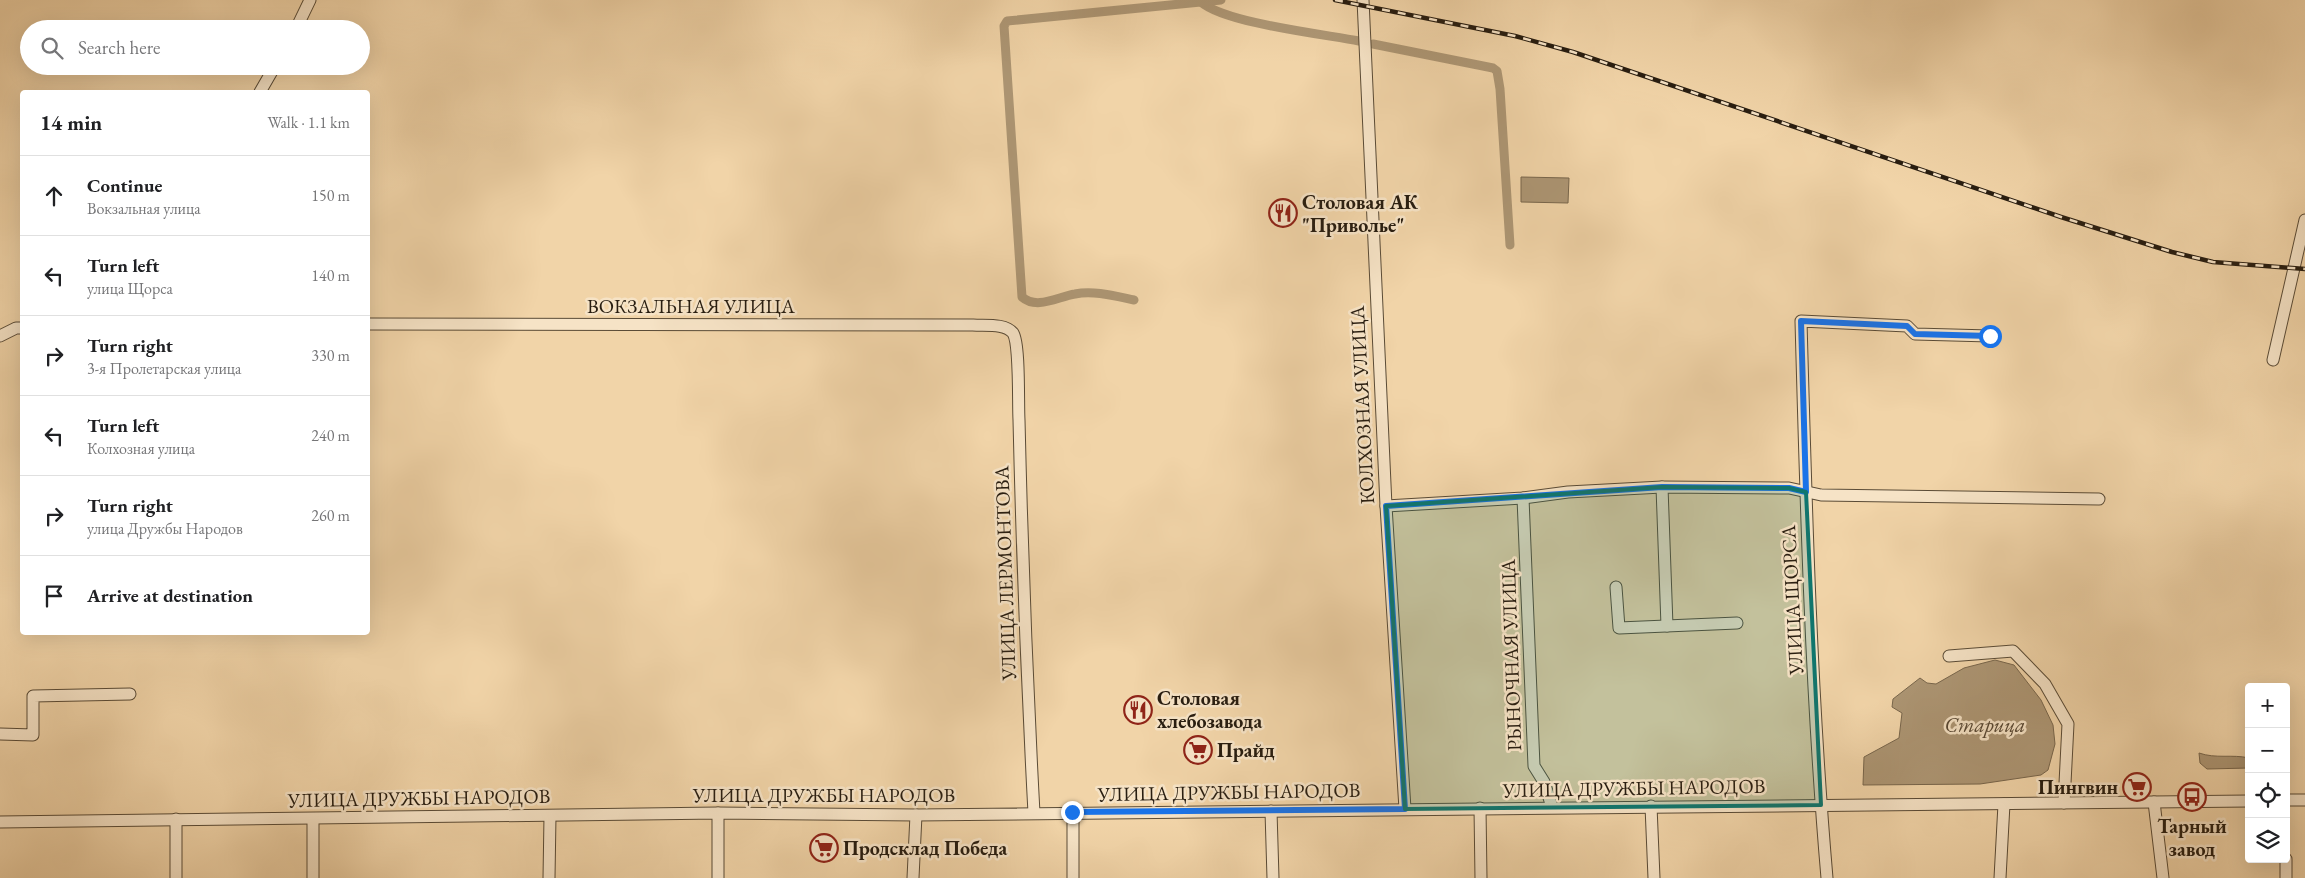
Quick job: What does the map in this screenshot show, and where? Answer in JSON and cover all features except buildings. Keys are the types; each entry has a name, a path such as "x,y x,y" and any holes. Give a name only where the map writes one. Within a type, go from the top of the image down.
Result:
{"street":[{"path":"300,20 310,0"},
{"name":"КОЛХОЗНАЯ УЛИЦА","path":"1363,0 1386,506 1405,809"},
{"path":"261,90 270,75"},
{"path":"2273,360 2305,220"},
{"name":"УЛИЦА ЩОРСА","path":"1827,878 1821,805 1806,492 1801,321 1907,326 1915,334 1990,336"},
{"name":"ВОКЗАЛЬНАЯ УЛИЦА","path":"370,324 974,325 1003,326 1012,333"},
{"path":"0,336 20,328"},
{"name":"УЛИЦА ЛЕРМОНТОВА","path":"1012,333 1016,342 1018,384 1024,622 1034,812"},
{"path":"1386,506 1662,487 1789,488 1831,495 2099,499"},
{"path":"1662,487 1667,626"},
{"name":"РЫНОЧНАЯ УЛИЦА","path":"1523,498 1534,766 1544,782 1552,807"},
{"path":"1616,586 1619,628 1737,623"},
{"path":"1949,656 2013,651 2045,684 2068,724 2064,803"},
{"path":"0,734 33,735 33,696 130,694"},
{"path":"2290,800 2305,800"},
{"name":"УЛИЦА ДРУЖБЫ НАРОДОВ","path":"0,822 718,813 916,815 1034,812 2245,801"},
{"path":"2154,802 2163,878"},
{"path":"2000,878 2004,804"},
{"path":"1651,806 1654,878"},
{"path":"1480,808 1481,878"},
{"path":"1272,836 1279,819 1292,810"},
{"path":"1242,811 1262,819 1272,836"},
{"path":"1271,811 1273,878"},
{"path":"1072,812 1073,878"},
{"path":"718,813 718,878"},
{"path":"913,878 916,815"},
{"path":"549,878 550,816"},
{"path":"313,878 314,818"},
{"path":"176,819 176,878"},
{"path":"2286,863 2286,878"}],"highlighted area":[{"path":"1662,487 1789,488 1806,492 1821,805 1405,809 1386,506"}],"water":[{"path":"1521,177 1569,178 1568,203 1521,202"},
{"name":"Старица","path":"1995,660 2014,665 2041,700 2053,725 2055,744 2048,770 2041,775 1980,784 1863,785 1864,757 1899,738 1902,713 1892,707 1893,699 1920,678 1927,683 1936,684 1964,668"},
{"path":"2199,753 2212,756 2245,757 2245,768 2207,769 2200,763"}],"waterway":[{"path":"1134,300 1089,293 1075,294 1041,303 1028,301 1022,297 1004,26 1007,21 1221,0"},
{"path":"1201,2 1213,9 1252,22 1359,41"},
{"path":"1373,44 1493,68 1497,71 1500,89 1510,245"}],"railway":[{"path":"1335,0 1515,36 1573,52 2061,217 2172,252 2213,262 2305,269"}],"place":[{"name":"Столовая АК \"Приволье\"","path":"1283,213"},
{"name":"Столовая хлебозавода","path":"1138,710"},
{"name":"Прайд","path":"1198,750"},
{"name":"Пингвин","path":"2137,787"},
{"name":"Тарный завод","path":"2192,797"},
{"name":"Продсклад Победа","path":"824,848"}],"route":[{"path":"1072,812 1405,809 1386,506 1662,487 1789,488 1806,492 1801,321 1907,326 1915,334 1990,336"}]}
